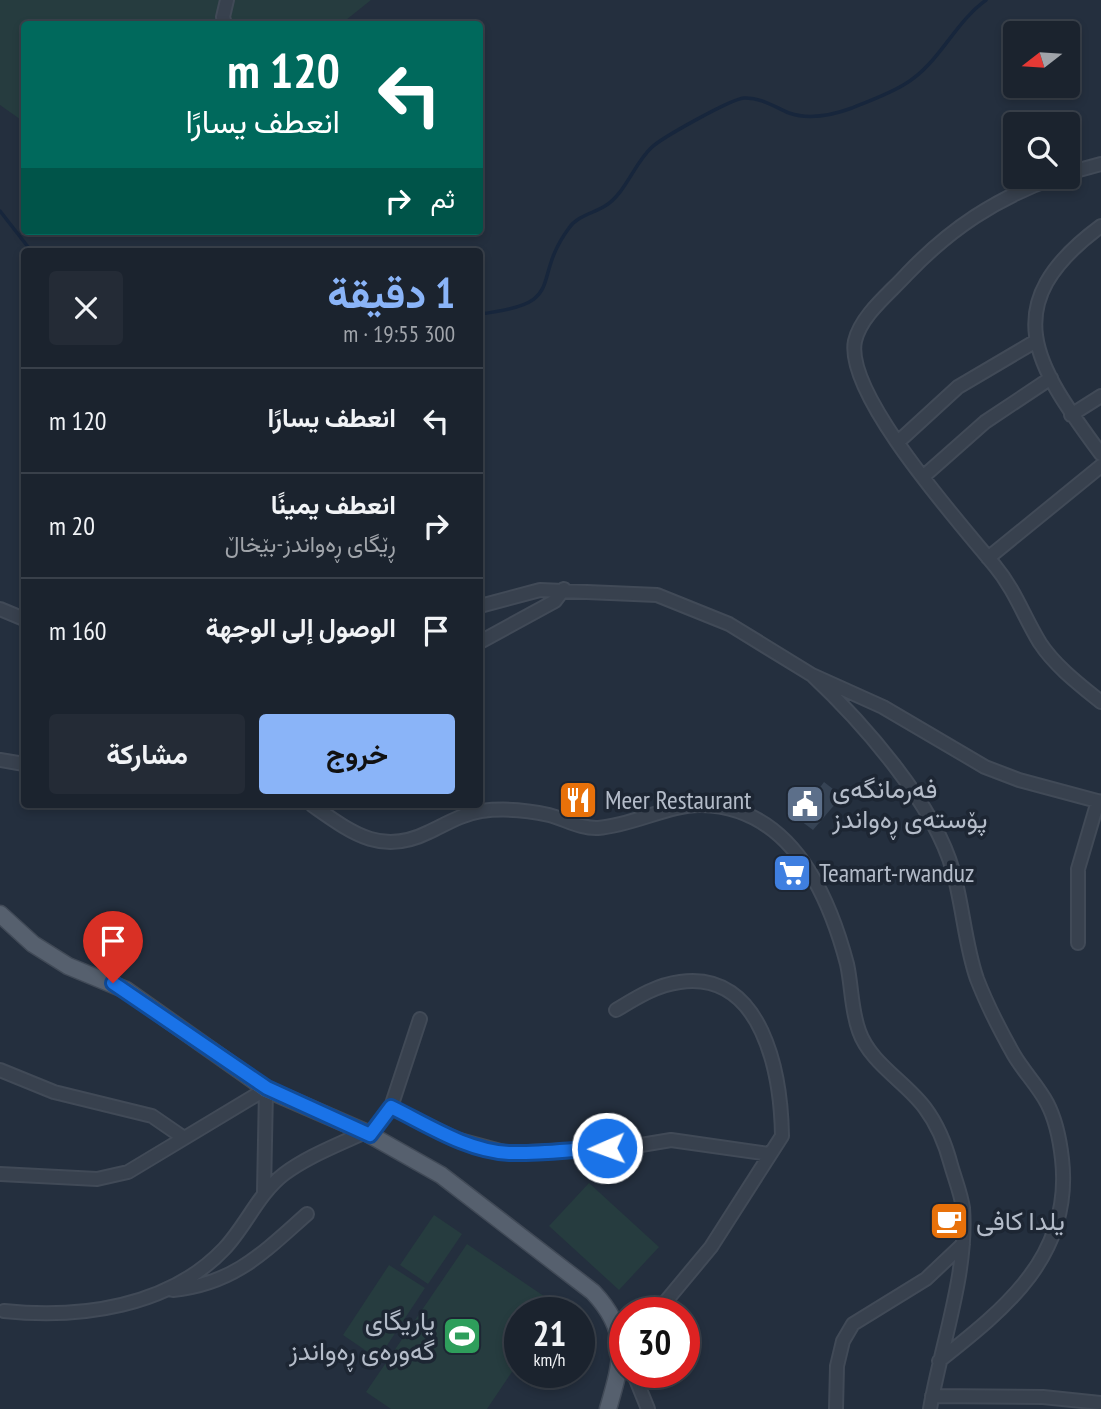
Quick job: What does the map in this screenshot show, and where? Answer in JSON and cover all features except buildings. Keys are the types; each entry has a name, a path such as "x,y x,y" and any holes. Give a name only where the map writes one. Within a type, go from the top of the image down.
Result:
{"main road":[{"path":"0,914 33,944 68,966 126,990 267,1088 368,1133 441,1175 593,1292 609,1312"},
{"path":"608,1409 614,1388"}],"street":[{"path":"224,21 227,0"},
{"path":"1080,170 1101,164"},
{"path":"1028,189 996,203 957,226 922,258 865,322 855,339 854,364 865,391 898,442 1018,598 1042,646 1101,702"},
{"path":"1101,226 1065,257 1044,284 1035,306 1033,328 1051,378 1071,415 1101,453"},
{"path":"898,442 958,387 1036,341"},
{"path":"924,476 985,422 1051,378"},
{"path":"1071,415 1101,396"},
{"path":"988,558 1101,466"},
{"path":"483,640 555,601 564,589"},
{"path":"483,605 540,590 657,595 689,606 740,631 812,675 883,707 985,766 1018,780 1099,802 1078,869 1078,943"},
{"path":"1,611 21,618"},
{"path":"812,675 836,698 908,785 941,839 953,869 976,976 1014,1055 1048,1104 1056,1126 1063,1165 1059,1214 1051,1241 1037,1270 1011,1300 939,1360"},
{"path":"862,730 861,718 865,711 883,707"},
{"path":"0,760 21,764"},
{"path":"317,808 369,840 396,843 407,843 463,815 503,809 550,816 591,828 619,826 674,809 701,805 732,808 767,826 792,846 815,876 847,966 853,1011 860,1035 899,1083 925,1108 947,1148 963,1206 963,1244 931,1403 1043,1396 1101,1403"},
{"path":"616,1010 648,990 679,982 701,981 722,988 746,1004 769,1047 776,1075 782,1136 711,1247 669,1297"},
{"path":"170,1290 194,1275 224,1249 264,1192 285,1174 368,1133 391,1107 421,1019"},
{"path":"0,1070 54,1091 152,1116 184,1138"},
{"path":"0,1174 97,1179 143,1165 267,1088"},
{"path":"264,1192 267,1088"},
{"path":"391,1107 456,1139 508,1153 629,1147 671,1140 769,1154"},
{"path":"4,1311 71,1314 170,1290 202,1287 246,1268 307,1214"},
{"path":"836,1409 837,1366 843,1340 853,1324 904,1296 963,1244"},
{"path":"640,1388 648,1409"}],"green space":[{"path":"0,0 371,0 345,21 21,21 21,120 0,105"},
{"path":"589,1183 659,1247 619,1290 549,1226"},
{"path":"434,1215 462,1234 428,1284 400,1265"},
{"name":"یاریگای گەورەی ڕەواندز","path":"467,1244 545,1297 504,1297 504,1384 487,1409 391,1409 366,1392"},
{"path":"389,1265 425,1288 378,1359 343,1335"}],"waterway":[{"path":"483,313 526,304 537,296 543,287 557,247 569,228 576,220 612,201 651,148 668,136 711,112 744,98 762,101 789,113 813,116 845,111 879,97 917,76 965,20 986,0"},
{"path":"0,211 29,248"}],"place":[{"name":"Meer Restaurant","path":"578,800"},
{"name":"فەرمانگەی پۆستەی ڕەواندز","path":"805,804"},
{"name":"Teamart-rwanduz","path":"792,873"},
{"name":"یلدا کافی","path":"949,1221"},
{"name":"یاریگای گەورەی ڕەواندز","path":"462,1336"}],"route":[{"path":"113,983 267,1088 370,1135 391,1107 456,1139 508,1153 607,1148"}]}
